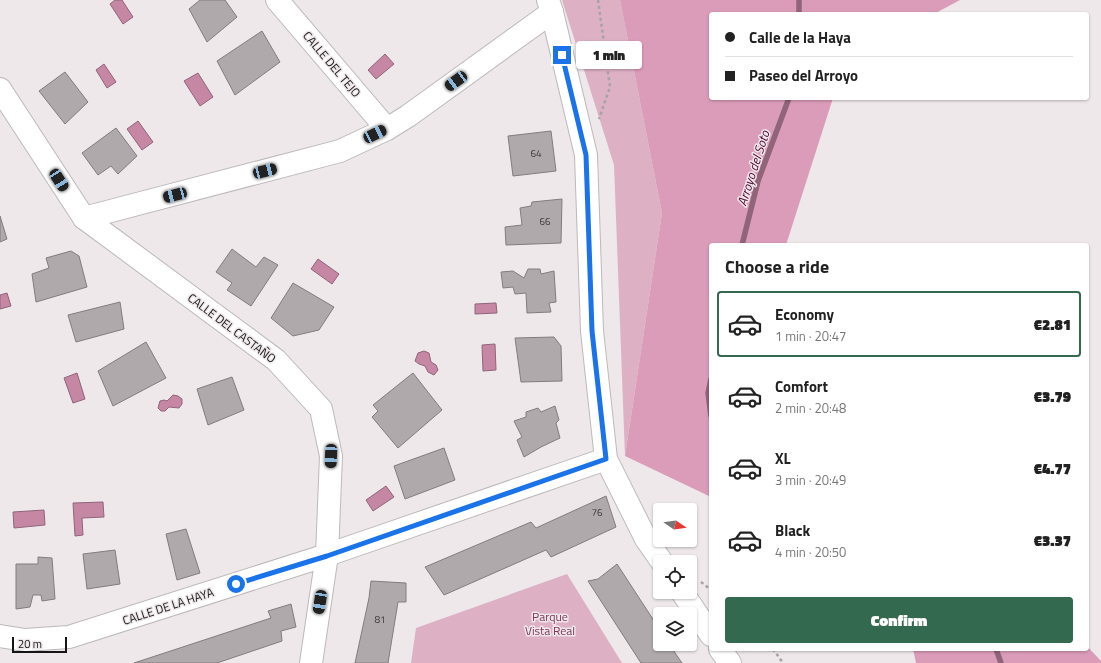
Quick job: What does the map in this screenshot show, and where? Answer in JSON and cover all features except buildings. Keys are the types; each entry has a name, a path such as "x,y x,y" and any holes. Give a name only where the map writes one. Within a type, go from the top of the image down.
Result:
{"street":[{"name":"CALLE DEL TEJO","path":"277,0 387,129"},
{"path":"0,89 84,218 340,151 387,129 408,116 550,6 586,155 592,331 606,459 646,539 657,555"},
{"name":"CALLE DEL CASTAÑO","path":"84,218 276,360 321,409 331,456 327,556 311,663"},
{"name":"CALLE DE LA HAYA","path":"0,636 25,640 70,637 327,556 606,459"},
{"path":"687,599 709,632"},
{"path":"721,651 730,663"}],"path":[{"path":"598,0 610,87 598,121"},
{"path":"775,651 783,663"}],"green space":[{"path":"562,0 620,0 662,213 625,456 614,165"},
{"name":"Parque Vista Real","path":"567,574 622,663 411,663 416,628"}],"shaded area":[{"path":"115,0 122,0 133,17 123,24 110,4"},
{"path":"620,0 960,0 938,12 709,12 709,100 832,100 787,243 709,243 709,496 625,456 662,213"},
{"path":"385,54 394,64 376,79 368,70"},
{"path":"104,64 116,82 107,88 96,70"},
{"path":"198,73 213,97 200,106 184,81"},
{"path":"138,121 153,142 142,150 127,129"},
{"path":"318,259 339,274 332,284 311,269"},
{"path":"7,293 11,306 0,309 0,295"},
{"path":"496,303 497,313 475,314 475,304"},
{"path":"495,344 496,370 483,371 482,345"},
{"path":"424,351 429,353 431,362 436,365 438,370 434,375 428,372 425,366 415,361 418,353"},
{"path":"77,373 85,399 73,403 64,378"},
{"path":"173,395 182,399 182,404 179,408 169,407 165,411 161,411 158,408 160,401 167,401"},
{"path":"386,486 394,497 373,511 366,500"},
{"path":"103,502 104,517 82,518 83,535 75,536 73,503"},
{"path":"44,510 45,525 14,528 13,512"},
{"path":"1089,648 1101,661 1101,663 916,663 913,651 1089,651"}],"waterway":[{"name":"Arroyo del Soto","path":"799,0 799,12"},
{"name":"Arroyo del Soto","path":"742,243 758,181 788,100"},
{"name":"Arroyo del Soto","path":"709,388 709,401"},
{"name":"Arroyo del Soto","path":"997,651 1001,663"}],"route":[{"path":"236,584 327,556 606,459 592,331 586,155 562,55"}]}
